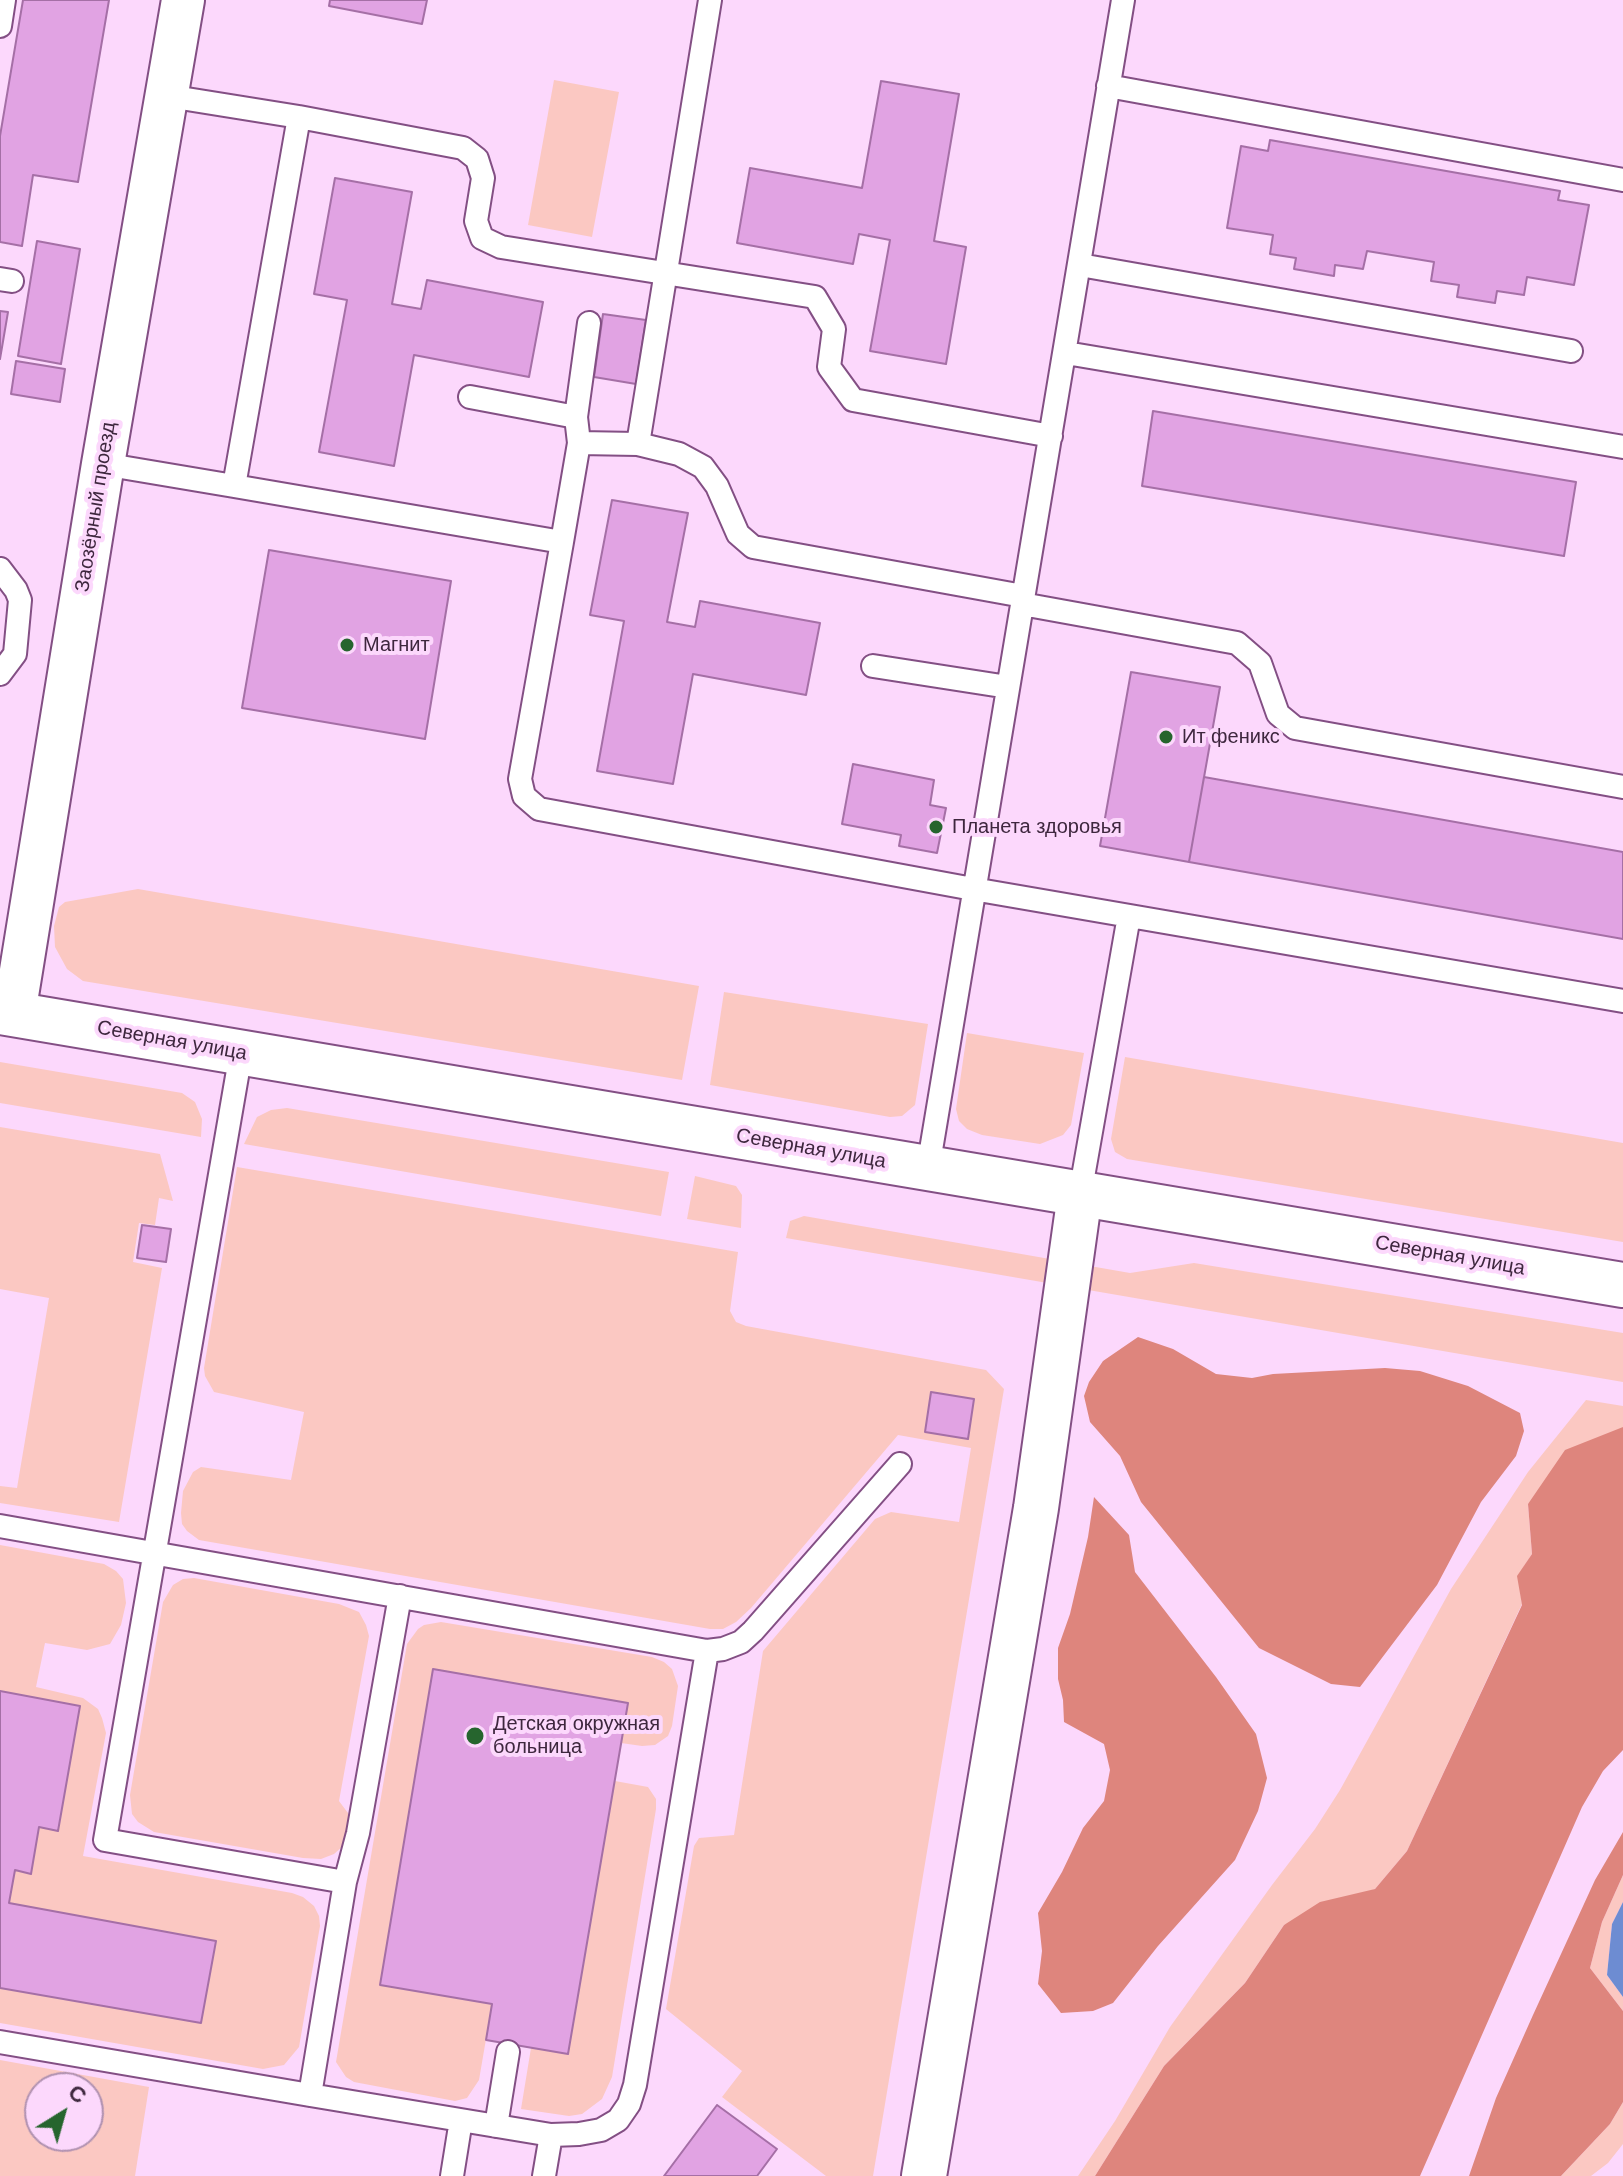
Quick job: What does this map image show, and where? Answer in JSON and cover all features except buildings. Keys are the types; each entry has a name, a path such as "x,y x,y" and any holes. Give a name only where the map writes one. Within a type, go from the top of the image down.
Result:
{"main road":[{"name":"Северная улица","path":"7,1013 1623,1285"},
{"path":"924,2176 1036,1508 1080,1194"}],"street":[{"name":"Заозёрный проезд","path":"7,1013 183,0"}],"lane":[{"path":"638,444 710,0"},
{"path":"928,1168 1123,0"},
{"path":"1108,86 1623,180"},
{"path":"168,96 463,148 477,159 483,178 476,221 482,238 501,247 815,297 834,329 829,367 853,400 1051,436"},
{"path":"234,486 299,117"},
{"path":"1080,265 1571,351"},
{"path":"589,323 576,417 579,443 520,779 524,796 539,809 973,889 1623,1001"},
{"path":"1066,353 1623,447"},
{"path":"470,397 576,417"},
{"path":"579,443 638,444 679,454 703,467 717,486 738,534 753,547 1237,643 1260,663 1278,714 1295,728 1623,787"},
{"path":"103,464 562,542"},
{"path":"0,569 20,600 15,654 0,674"},
{"path":"873,666 1008,687"},
{"path":"1080,1194 1129,916"},
{"path":"241,1053 105,1840 345,1882"},
{"path":"0,1526 707,1651 723,1649 747,1637 900,1464"},
{"path":"310,2095 345,1882 358,1833 400,1596"},
{"path":"0,2042 551,2135 601,2130 618,2120 632,2094 707,1651"},
{"path":"496,2126 508,2052"},
{"path":"452,2176 461,2120"},
{"path":"544,2176 551,2135"}],"shaded area":[{"path":"554,80 619,92 592,237 528,225"},
{"path":"138,889 699,986 682,1080 83,981 67,969 55,947 54,926 59,907 65,902"},
{"path":"724,992 928,1024 915,1105 902,1116 890,1117 710,1085"},
{"path":"967,1033 1084,1053 1071,1125 1063,1135 1040,1144 982,1135 967,1129 959,1121 956,1109"},
{"path":"1125,1057 1623,1143 1623,1242 1127,1159 1115,1152 1111,1139"},
{"path":"0,1062 182,1093 195,1102 202,1119 201,1137 0,1103"},
{"path":"287,1108 669,1172 661,1216 244,1144 257,1117 271,1110"},
{"path":"0,1127 160,1154 173,1201 159,1198 155,1225 139,1223 133,1262 162,1268 119,1522 0,1503 0,1486 17,1488 49,1298 0,1289"},
{"path":"237,1167 738,1252 730,1311 736,1322 986,1370 1004,1389 873,2176 826,2176 722,2097 742,2071 666,2009 694,1846 699,1838 734,1835 763,1651 875,1519 891,1512 959,1522 971,1448 898,1435 751,1608 723,1629 199,1540 182,1524 181,1513 183,1491 193,1472 201,1467 291,1480 304,1412 214,1392 205,1376"},
{"path":"695,1176 736,1186 742,1195 741,1228 687,1219"},
{"path":"804,1216 1130,1273 1194,1263 1623,1333 1623,1382 786,1238 790,1221"},
{"path":"1138,1337 1173,1349 1216,1374 1252,1378 1273,1374 1385,1368 1420,1371 1468,1386 1520,1413 1524,1431 1516,1456 1481,1502 1437,1585 1360,1687 1331,1684 1259,1648 1141,1502 1120,1456 1090,1422 1084,1396 1089,1382 1103,1361"},
{"path":"1586,1400 1623,1406 1623,1427 1528,1504 1532,1554 1518,1576 1522,1604 1407,1851 1375,1889 1284,1925 1245,1983 1164,2066 1095,2176 1078,2176 1115,2121 1170,2027 1315,1829 1340,1790 1451,1589 1528,1472"},
{"path":"1623,1427 1623,1750 1603,1771 1582,1807 1420,2176 1095,2176 1164,2066 1245,1983 1284,1925 1320,1902 1375,1889 1407,1851 1522,1605 1517,1576 1532,1554 1528,1504 1565,1450"},
{"path":"1094,1497 1129,1535 1135,1572 1256,1734 1267,1778 1258,1811 1235,1860 1158,1946 1113,2003 1093,2011 1061,2013 1038,1984 1042,1951 1038,1913 1083,1828 1104,1801 1110,1770 1104,1744 1064,1722 1058,1679 1058,1648 1070,1614"},
{"path":"0,1545 104,1564 123,1579 126,1603 121,1625 110,1644 87,1650 45,1643 36,1687 83,1698 98,1709 102,1718 106,1733 83,1856 292,1893 314,1906 320,1926 299,2047 284,2065 263,2069 0,2023 0,1988 201,2023 215,1941 9,1903 15,1870 31,1873 39,1827 58,1830 80,1706 0,1691"},
{"path":"194,1578 339,1604 359,1612 366,1625 369,1636 339,1801 348,1813 351,1825 343,1846 334,1854 321,1859 303,1858 154,1832 132,1814 130,1795 163,1602 173,1585 183,1579"},
{"path":"441,1622 652,1657 672,1669 678,1686 668,1736 655,1745 642,1746 621,1743 627,1703 433,1670 380,1985 492,2004 479,2080 467,2098 455,2101 354,2082 346,2077 336,2062 407,1644 424,1625"},
{"path":"615,1781 648,1787 656,1799 656,1809 612,2077 602,2099 582,2114 569,2116 521,2109 531,2048 568,2054"},
{"path":"1623,1832 1623,1875 1602,1922 1590,1968 1623,2011 1623,2102 1610,2124 1561,2176 1469,2176 1496,2098 1533,2015 1595,1880"},
{"path":"1623,1875 1623,1902 1612,1924 1607,1975 1623,1997 1623,2011 1590,1968 1602,1922"},
{"path":"0,2060 66,2072 24,2072 24,2152 104,2152 104,2079 149,2087 135,2176 0,2176"},
{"path":"1623,2102 1623,2144 1608,2163 1591,2176 1561,2176 1610,2124"}],"water":[{"path":"1623,1902 1623,1997 1607,1975 1612,1924"}],"place":[{"name":"Магнит","path":"347,645"},
{"name":"Ит феникс","path":"1166,737"},
{"name":"Планета здоровья","path":"936,827"},
{"name":"Детская окружная больница","path":"475,1736"}]}
